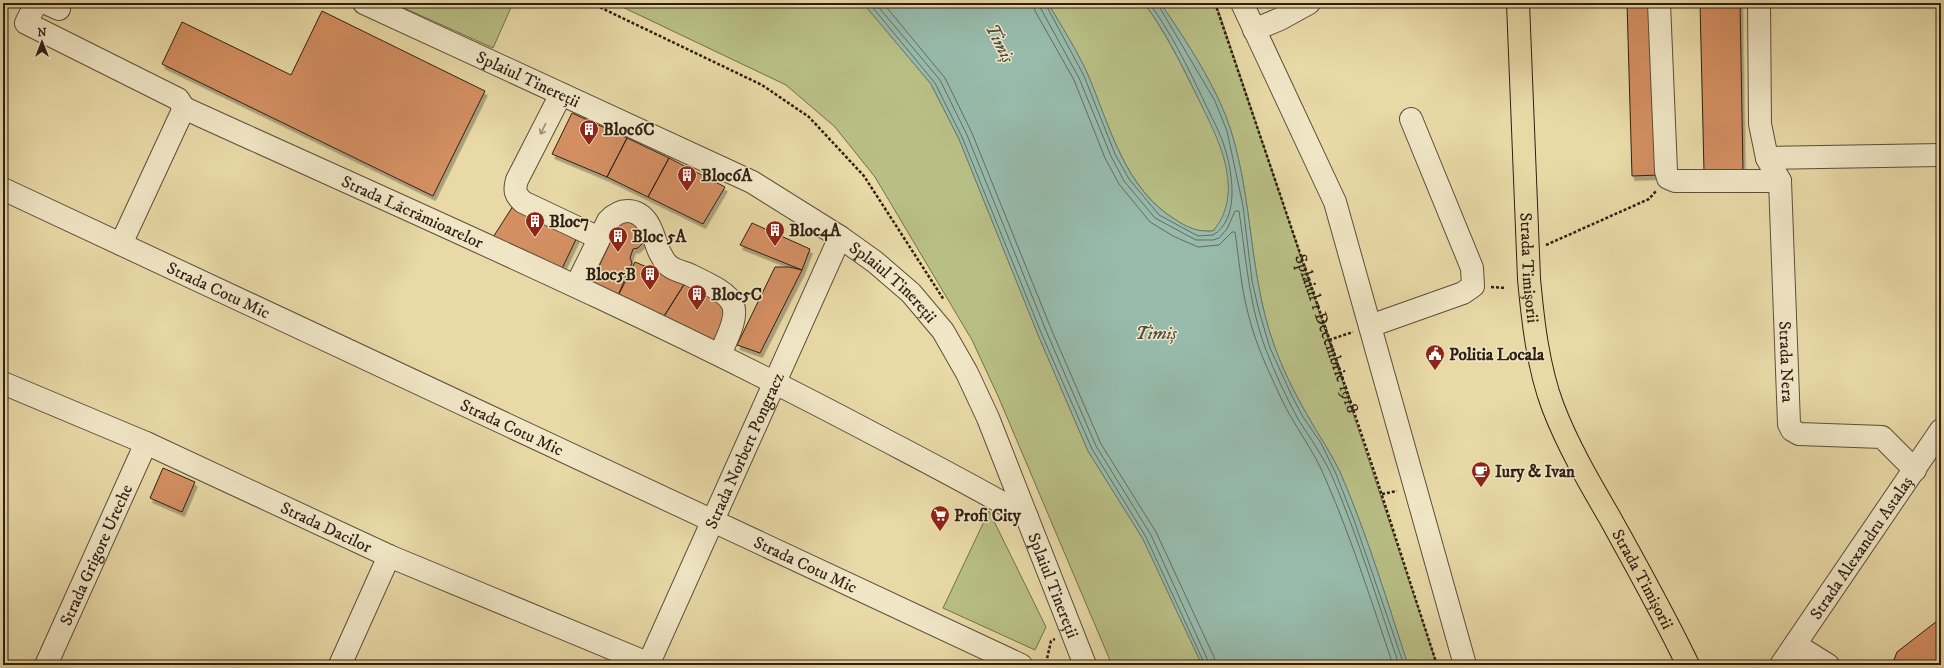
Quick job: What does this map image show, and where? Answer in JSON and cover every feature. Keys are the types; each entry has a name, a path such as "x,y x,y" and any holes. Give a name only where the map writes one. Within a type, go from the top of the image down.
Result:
{"main road":[{"name":"Strada Timișorii","path":"1518,3 1529,279 1533,321 1541,366 1553,406 1578,461 1666,618 1688,665"}],"street":[{"name":"Strada Lăcrămioarelor","path":"36,3 26,23 178,99 184,108 576,286 720,354 775,381 983,491 1027,518"},
{"name":"Splaiul Tinereții","path":"364,3 752,182 840,237 875,262 911,293 943,331 967,373 988,418 1085,665"},
{"path":"1242,3 1335,202 1465,665"},
{"path":"1254,30 1309,3"},
{"path":"1659,3 1666,171 1668,178 1675,181 1780,181"},
{"name":"Strada Nera","path":"1759,3 1760,124 1767,158 1780,181 1789,424 1792,430 1799,434 1882,437 1915,470"},
{"path":"561,94 514,188 516,196 523,202 599,238"},
{"path":"121,244 184,108"},
{"path":"1370,326 1463,293 1473,286 1472,268 1411,118"},
{"path":"1767,158 1941,155"},
{"name":"Strada Cotu Mic","path":"3,189 1021,665"},
{"path":"576,286 608,221 615,213 628,210 640,215 649,226 661,256 669,266 720,289 731,299 736,312 730,333 720,354"},
{"name":"Strada Norbert Pongracz","path":"649,664 712,520 840,237"},
{"name":"Strada Dacilor","path":"3,383 146,443 389,556 649,664"},
{"name":"Strada Alexandru Astalaș","path":"1781,665 1941,430"},
{"name":"Strada Grigore Ureche","path":"46,665 146,443"},
{"path":"340,665 389,556"},
{"path":"1796,645 1828,665"}],"path":[{"name":"Splaiul 1 Decembrie 1918","path":"1215,3 1247,93 1376,477 1437,665"},
{"path":"1542,247 1649,199 1668,178"},
{"path":"1329,340 1370,326"},
{"path":"1046,663 1051,641 1058,637"}],"green space":[{"path":"393,3 513,3 493,48"},
{"path":"614,3 863,3 931,84 959,139 1039,337 1088,451 1143,539 1202,665 1112,665 998,396 972,340 875,177 835,127 786,85"},
{"path":"1048,3 1144,3 1165,34 1183,68 1210,123 1224,160 1228,179 1228,197 1223,215 1213,231 1198,230 1180,223 1158,207 1144,192 1121,155 1084,66"},
{"path":"1160,3 1215,3 1219,12 1437,665 1408,665 1368,543 1350,495 1332,457 1288,380 1274,345 1266,319 1255,265 1238,157 1226,115 1210,82 1190,48"},
{"path":"989,511 1046,627 1035,650 943,608"}],"water":[{"name":"Timiș","path":"863,3 1048,3 1084,66 1121,155 1131,174 1143,191 1158,207 1180,223 1198,230 1213,231 1224,214 1227,201 1228,180 1224,158 1217,138 1186,73 1167,37 1144,3 1160,3 1200,65 1226,115 1238,157 1260,292 1274,345 1284,371 1297,397 1332,457 1350,495 1368,543 1408,665 1202,665 1143,539 1088,451 1039,337 959,139 931,84"}],"building":[{"path":"1627,3 1654,3 1659,175 1632,176"},
{"path":"1700,3 1740,3 1743,171 1704,172"},
{"path":"322,11 485,91 433,196 162,64 182,22 291,75"},
{"name":"Bloc6C","path":"572,113 627,138 607,177 552,154"},
{"path":"627,138 669,158 648,197 607,177"},
{"name":"Bloc6A","path":"669,158 725,187 703,224 648,197"},
{"name":"Bloc7","path":"513,206 579,233 559,275 490,242"},
{"name":"Bloc 5A","path":"624,214 648,229 646,240 638,248 633,249 630,258 632,263 616,300 589,287"},
{"name":"Bloc4A","path":"752,223 810,249 802,270 740,245"},
{"name":"Bloc5B","path":"635,262 685,283 661,321 616,300"},
{"path":"775,267 789,267 802,270 760,353 737,345"},
{"name":"Bloc5C","path":"685,283 728,303 725,320 710,347 661,321"},
{"path":"163,468 195,482 182,512 150,498"},
{"path":"1941,618 1941,662 1939,665 1892,665 1897,652"}],"place":[{"name":"Bloc6C","path":"589,146"},
{"name":"Bloc6A","path":"687,192"},
{"name":"Bloc7","path":"535,238"},
{"name":"Bloc4A","path":"775,247"},
{"name":"Bloc 5A","path":"618,253"},
{"name":"Bloc5B","path":"650,291"},
{"name":"Bloc5C","path":"697,311"},
{"name":"Politia Locala","path":"1435,371"},
{"name":"Iury & Ivan","path":"1481,488"},
{"name":"Profi City","path":"940,532"}]}
